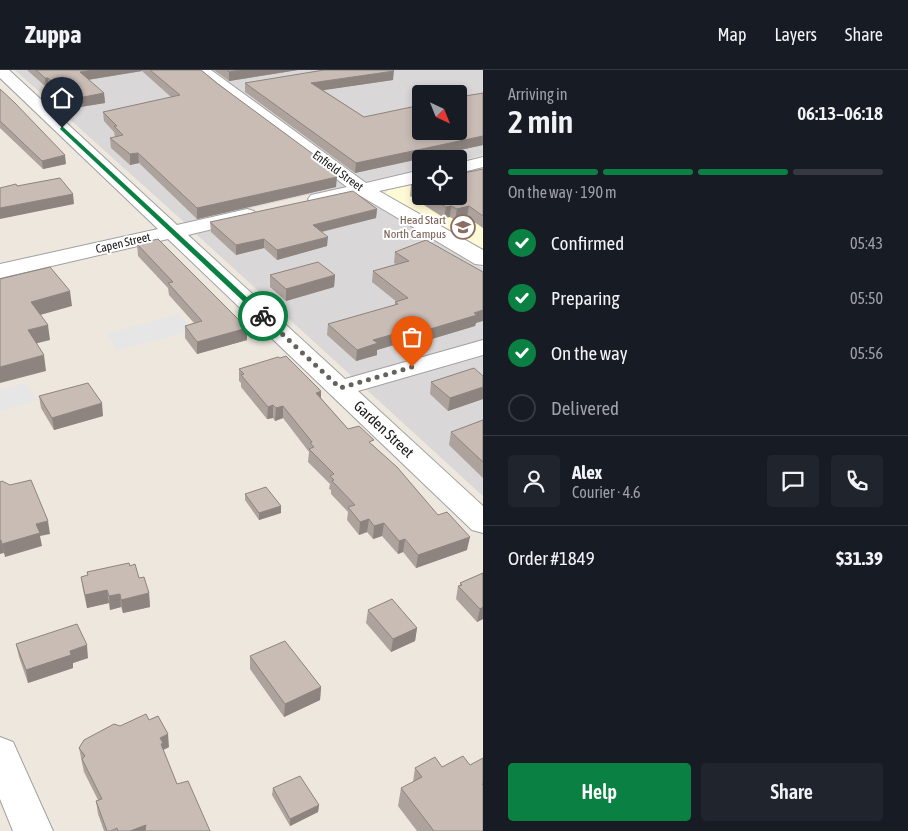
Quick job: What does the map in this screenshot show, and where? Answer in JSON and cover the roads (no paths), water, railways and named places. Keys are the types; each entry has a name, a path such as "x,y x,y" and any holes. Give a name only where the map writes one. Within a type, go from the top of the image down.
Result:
{"street":[{"name":"Garden Street","path":"0,70 483,522"},
{"name":"Enfield Street","path":"201,70 234,87 362,189 483,259"},
{"path":"467,166 483,162"},
{"path":"295,204 412,178"},
{"name":"Capen Street","path":"0,271 267,211"},
{"path":"340,388 483,347"},
{"path":"0,753 33,831"}],"place":[{"name":"Head Start North Campus","path":"463,227"}]}
